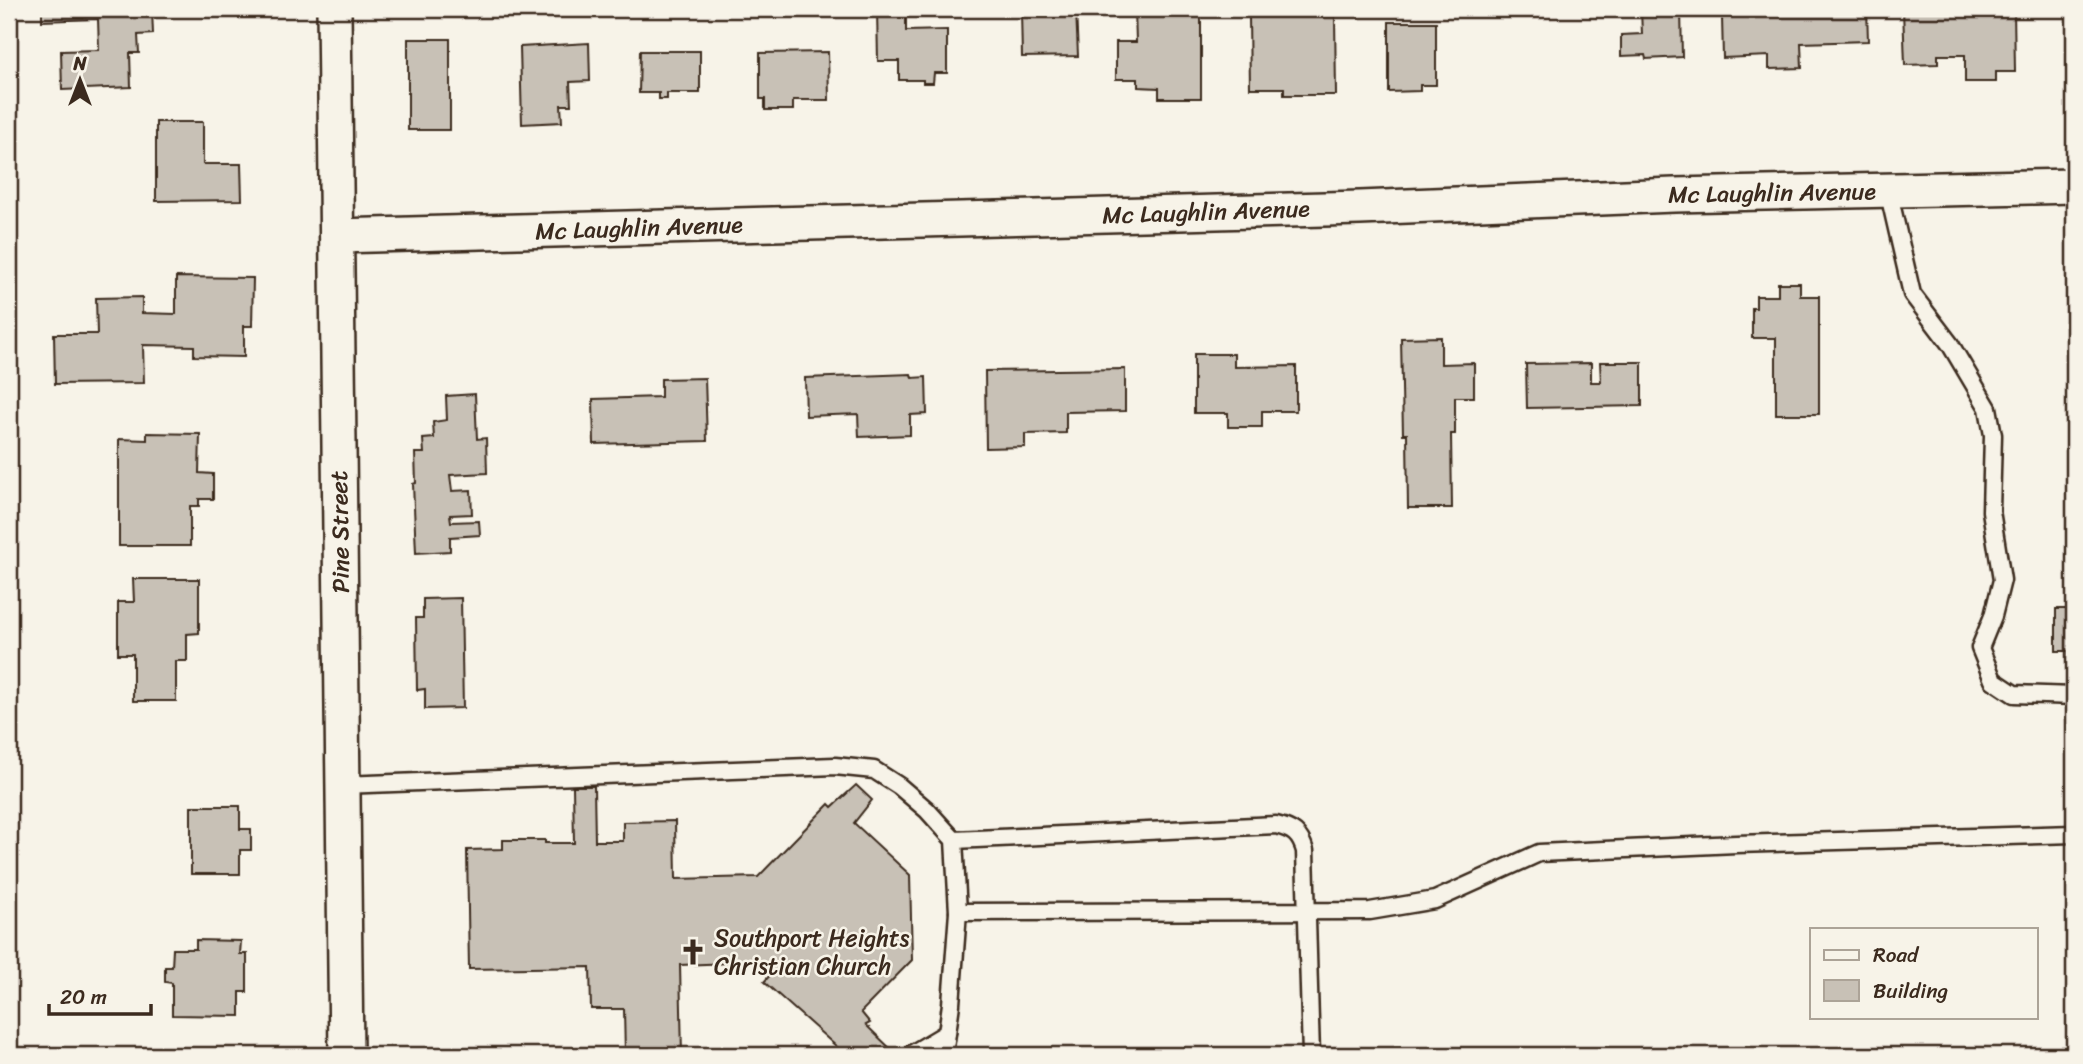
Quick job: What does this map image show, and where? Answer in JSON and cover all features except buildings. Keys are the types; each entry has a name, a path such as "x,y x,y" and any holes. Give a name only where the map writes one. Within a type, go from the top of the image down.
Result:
{"street":[{"name":"Pine Street","path":"334,9 345,1055"},
{"name":"Mc Laughlin Avenue","path":"337,236 1319,209 1674,195 2074,186"}],"lane":[{"path":"1888,190 1912,294 1950,344 1988,408 1993,435 1991,511 2002,580 1993,616 1980,648 1993,680 2014,694 2074,696"},
{"path":"342,785 835,766 874,770 928,810 954,840 958,912 943,1055"},
{"path":"954,840 1276,825 1291,829 1301,838 1305,851 1311,1055"},
{"path":"958,912 1370,911 1435,900 1539,853 2074,834"},
{"path":"910,1055 947,1032"}],"place":[{"name":"Southport Heights Christian Church","path":"693,952"}]}
